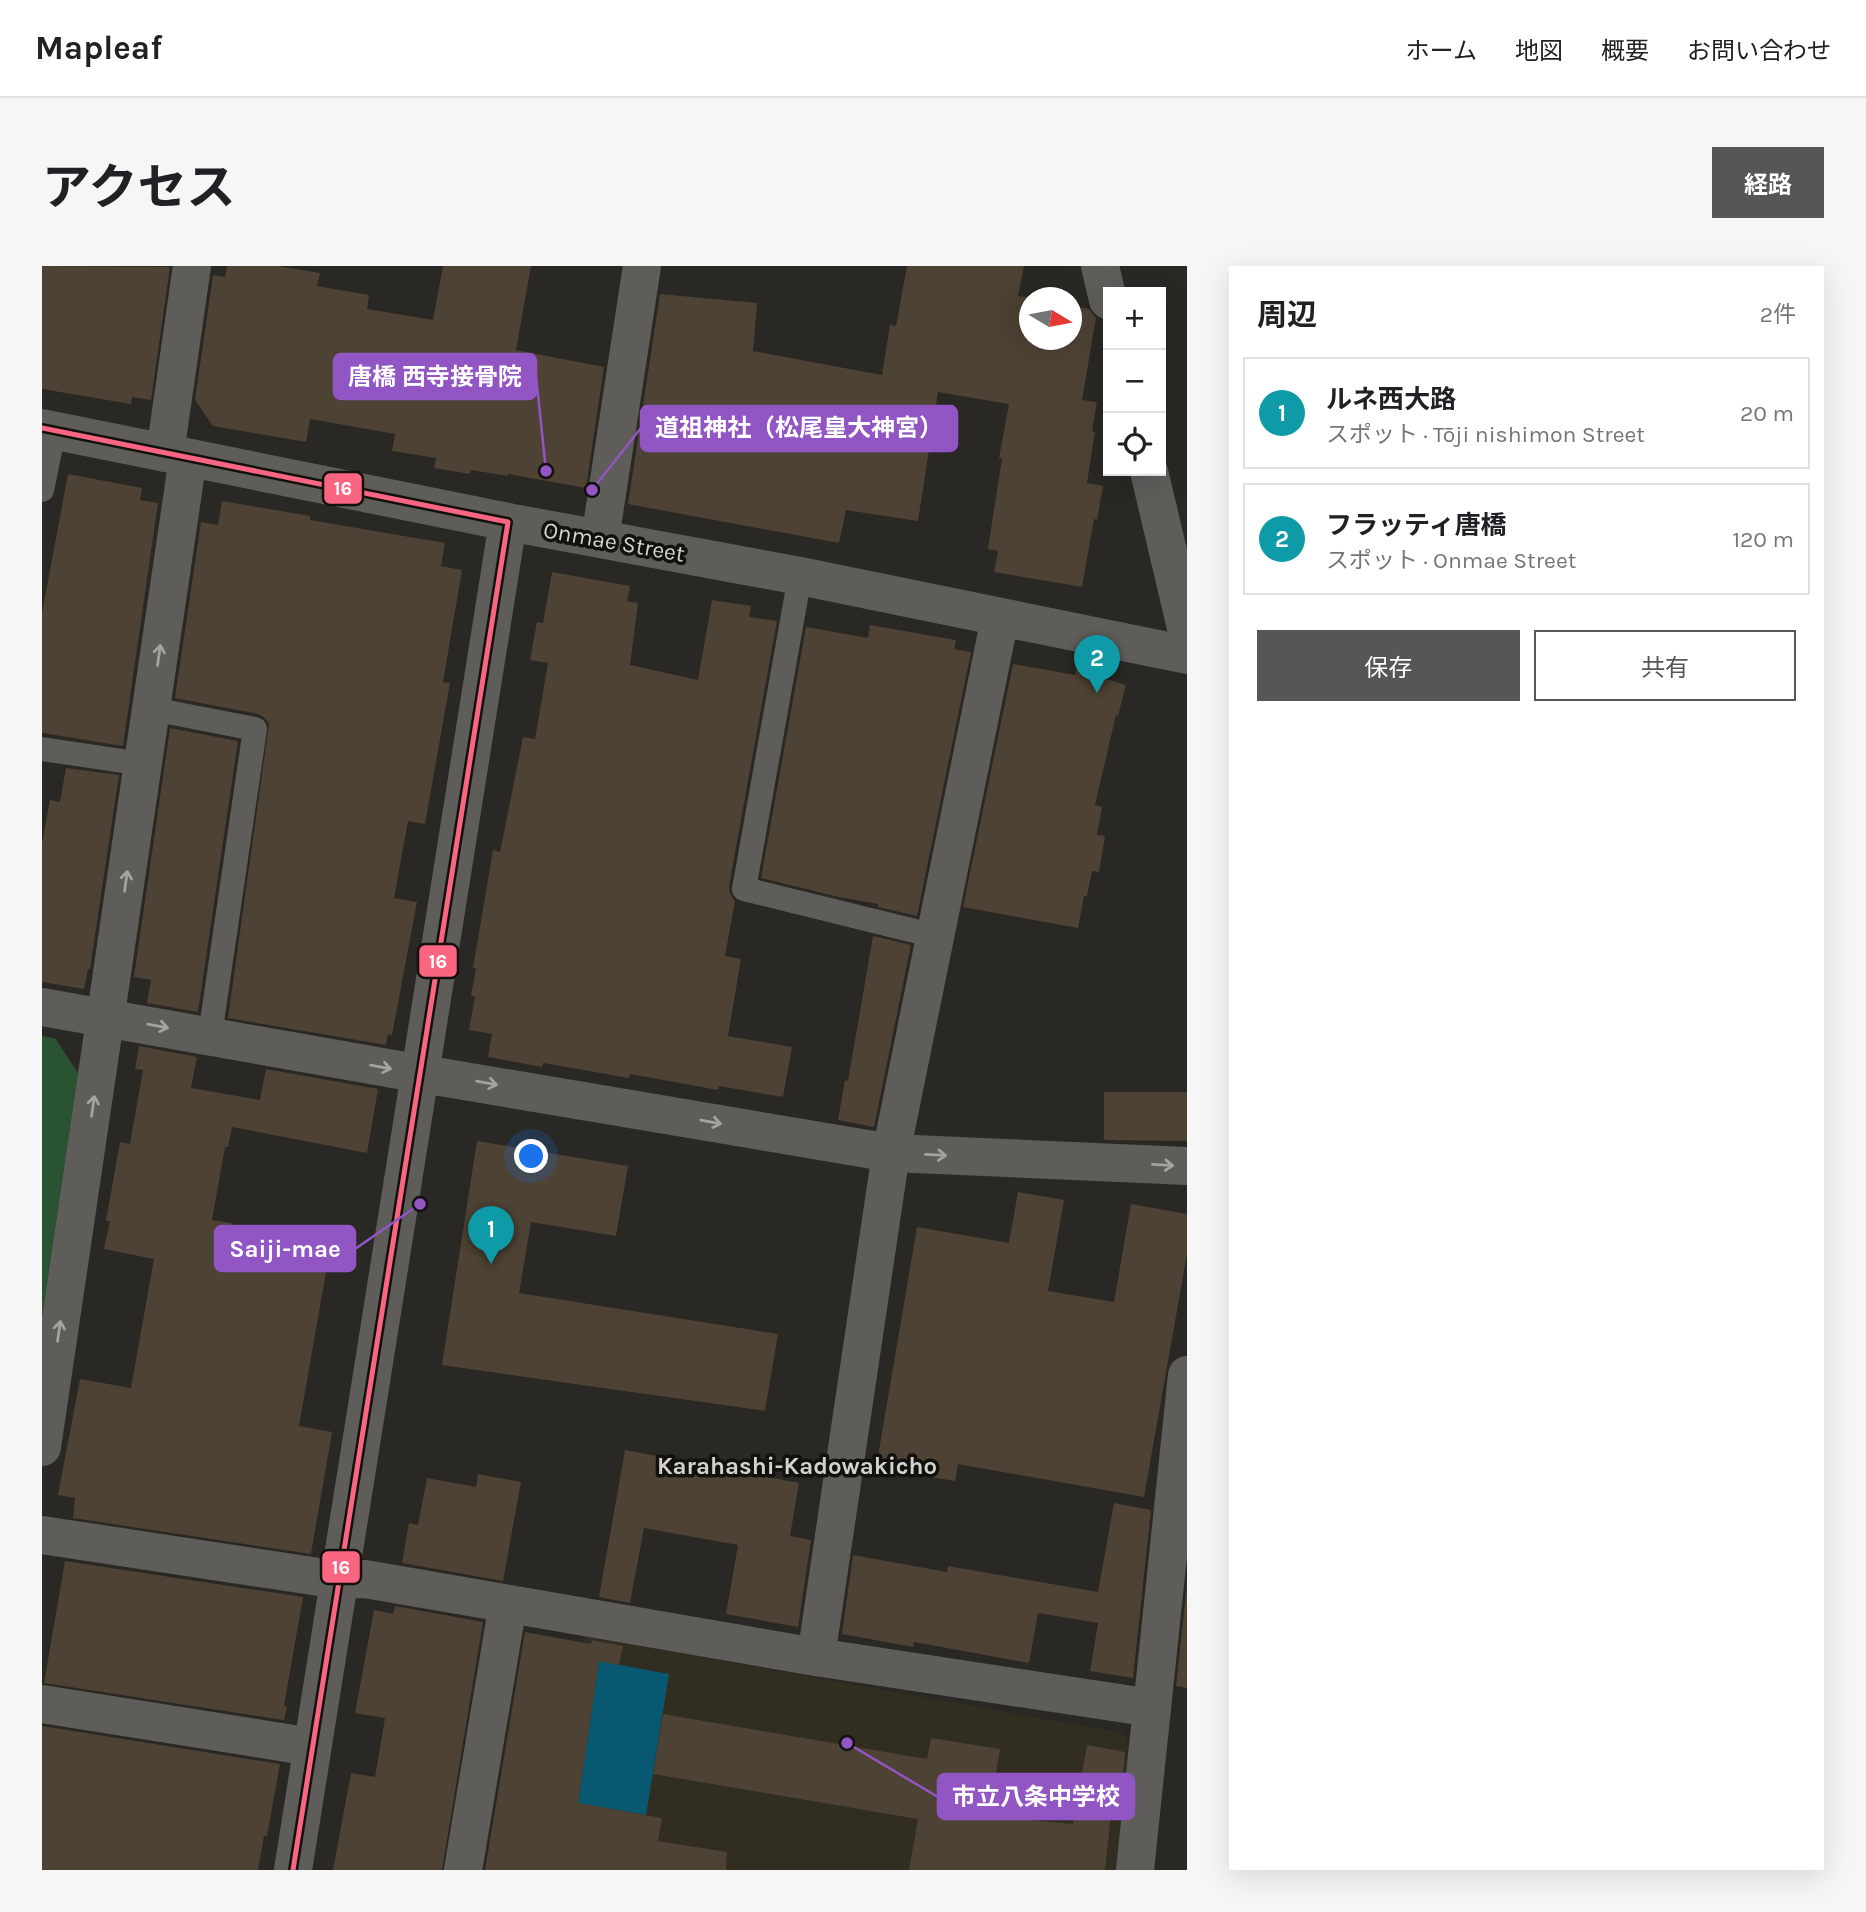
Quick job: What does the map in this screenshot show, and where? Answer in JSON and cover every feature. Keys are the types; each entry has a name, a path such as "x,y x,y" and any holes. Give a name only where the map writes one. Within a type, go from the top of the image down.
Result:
{"street":[{"path":"42,1447 152,709 191,266"},
{"path":"600,539 642,266"},
{"path":"1100,266 1105,287"},
{"name":"Onmae Street","path":"48,429 1187,654"},
{"path":"1150,476 1187,632"},
{"path":"293,1870 508,522"},
{"path":"816,1657 891,1153 1000,618"},
{"path":"42,1006 891,1153 1187,1166"},
{"path":"1135,1870 1187,1376"},
{"path":"42,1535 339,1580 365,1579 816,1657 1152,1708"},
{"path":"463,1870 508,1604"},
{"path":"42,1704 312,1747"}],"lane":[{"path":"42,490 48,429"},
{"path":"800,576 744,889 935,936"},
{"path":"152,709 255,729 210,1035"},
{"path":"42,749 143,764"}],"shaded area":[{"path":"584,1636 1123,1733 1132,1753 1120,1870 544,1870"}],"green space":[{"path":"42,1036 55,1038 78,1073 42,1316"}],"water":[{"path":"599,1661 669,1674 646,1815 578,1803"}],"building":[{"path":"42,266 170,267 151,400 132,397 131,404 42,389"},
{"path":"227,266 277,266 320,273 317,286 369,295 367,309 433,320 443,266 531,266 516,350 604,367 586,488 508,474 471,470 470,474 434,468 436,458 392,451 395,434 310,419 306,442 213,426 195,400 213,275 225,277"},
{"path":"907,266 1024,266 1018,296 1019,350 1082,350 1082,308 1089,309 1096,318 1082,400 1097,402 1087,483 1103,486 1082,587 994,572 998,551 988,549 1002,458 999,458 1009,404 938,392 918,521 846,510 839,543 628,504 660,294 757,303 753,351 882,375 890,325 896,326"},
{"path":"68,474 142,488 140,500 158,503 123,746 42,733 42,613"},
{"path":"222,501 310,516 310,520 445,543 441,566 462,570 443,682 450,683 425,824 408,821 394,898 417,902 392,1035 388,1034 386,1045 228,1018 269,724 258,714 175,698 201,522 218,525"},
{"path":"552,572 630,586 627,601 638,603 630,665 698,680 712,600 751,606 749,617 777,621 729,886 735,901 725,956 741,959 728,1036 792,1047 783,1097 719,1086 718,1090 630,1074 629,1078 543,1063 542,1067 488,1057 492,1034 469,1030 475,997 471,996 476,968 473,968 493,850 500,852 523,737 535,739 548,663 530,660 537,622 543,623"},
{"path":"870,625 956,640 954,649 971,652 917,916 878,907 878,904 761,878 806,627 868,638"},
{"path":"1013,664 1075,675 1076,670 1126,685 1118,716 1116,715 1095,805 1102,807 1097,835 1105,836 1099,872 1092,871 1078,928 963,907"},
{"path":"170,728 238,741 198,1012 147,1003 151,980 134,977"},
{"path":"66,768 119,775 90,969 84,989 42,982 42,844 50,800 60,802"},
{"path":"873,936 911,945 874,1127 838,1120 845,1080 848,1081"},
{"path":"139,1046 197,1057 191,1088 260,1100 266,1069 378,1089 367,1153 232,1127 228,1147 225,1147 212,1220 231,1223 226,1254 326,1272 299,1426 332,1432 311,1554 73,1518 75,1498 58,1495 80,1379 131,1388 154,1259 104,1249 110,1221 106,1221 120,1142 130,1144 143,1070 135,1069"},
{"path":"1104,1092 1187,1092 1187,1141 1104,1140"},
{"path":"477,1141 628,1166 616,1236 531,1222 519,1293 778,1334 765,1411 442,1365"},
{"path":"1018,1192 1064,1200 1048,1291 1114,1302 1131,1204 1187,1214 1187,1254 1144,1497 958,1464 955,1481 876,1468 917,1227 1009,1243"},
{"path":"625,1450 799,1483 790,1536 811,1540 798,1627 726,1614 738,1545 644,1528 630,1603 599,1597"},
{"path":"478,1474 521,1482 503,1581 402,1563 409,1523 418,1525 427,1478 476,1487"},
{"path":"1114,1503 1151,1510 1133,1678 1090,1671 1098,1623 1038,1613 1029,1663 914,1642 913,1647 842,1634 853,1555 947,1572 948,1566 1098,1592"},
{"path":"65,1561 303,1597 284,1706 287,1707 284,1720 44,1683"},
{"path":"1187,1584 1187,1688 1176,1686"},
{"path":"395,1606 483,1622 442,1870 333,1870 351,1773 375,1777 385,1718 355,1713 374,1610 393,1614"},
{"path":"525,1632 591,1644 592,1640 623,1646 619,1665 599,1661 578,1803 662,1818 658,1841 727,1852 726,1870 485,1870"},
{"path":"663,1714 927,1759 931,1738 1000,1749 989,1816 1073,1824 1087,1745 1125,1752 1122,1789 1114,1787 1105,1870 909,1870 918,1819 653,1774"},
{"path":"42,1726 280,1764 258,1870 42,1870"}],"transit line":[{"name":"16","path":"42,428 508,522 293,1870"}],"place":[{"name":"唐橋 西寺接骨院","path":"546,471"},
{"name":"道祖神社（松尾皇大神宮）","path":"592,490"},
{"name":"フラッティ唐橋","path":"1097,693"},
{"name":"Saiji-mae","path":"420,1204"},
{"name":"ルネ西大路","path":"491,1264"},
{"name":"市立八条中学校","path":"847,1743"}],"district":[{"name":"Karahashi-Kadowakicho","path":"797,1466"}]}
